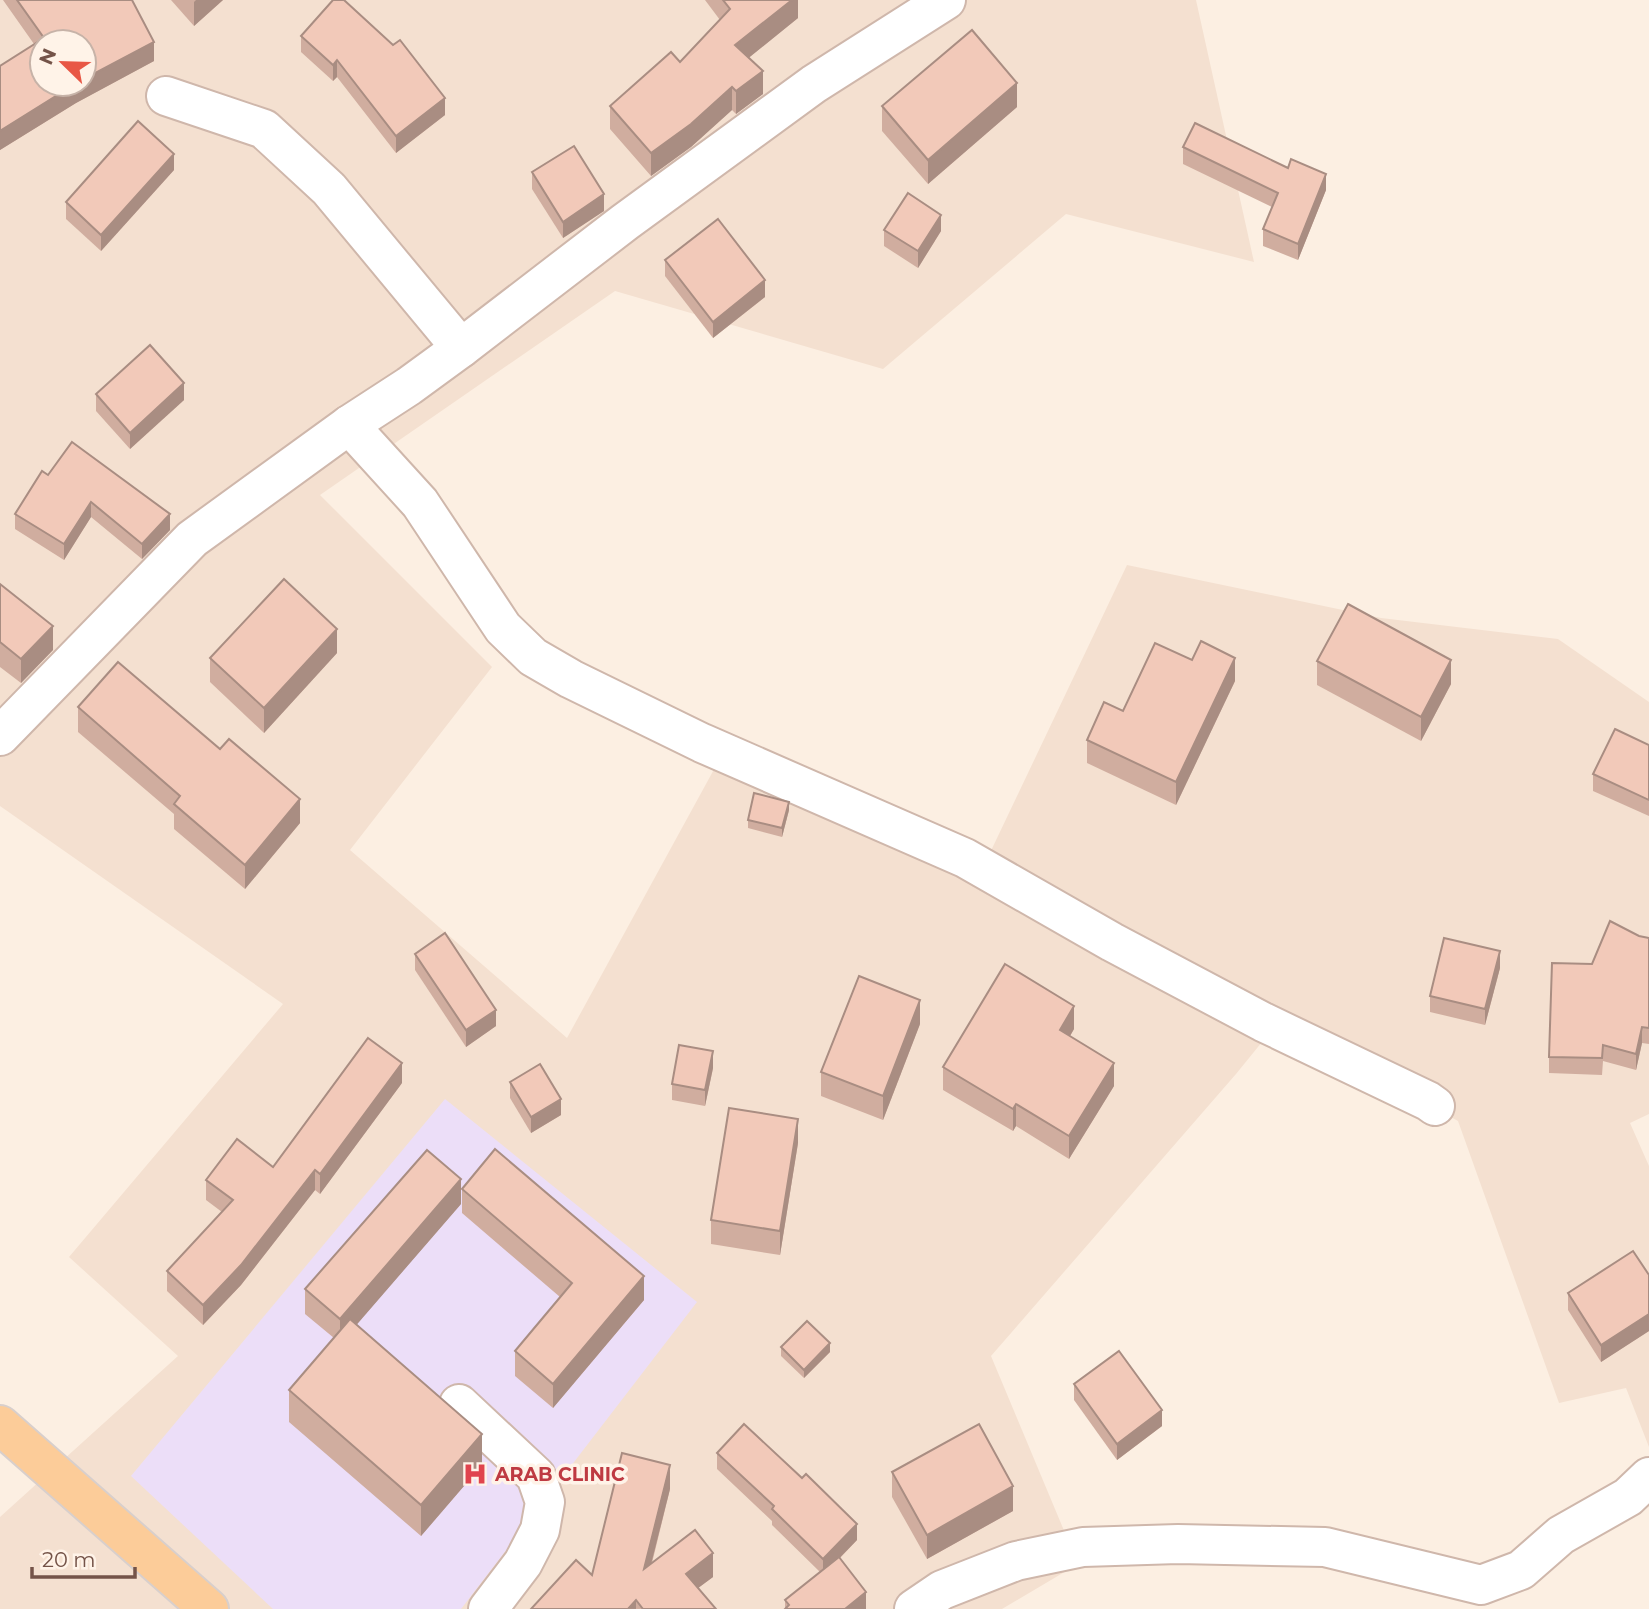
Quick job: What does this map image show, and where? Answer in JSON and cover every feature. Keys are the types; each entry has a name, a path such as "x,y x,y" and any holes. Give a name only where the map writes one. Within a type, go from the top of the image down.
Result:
{"main road":[{"path":"0,1426 209,1609"}],"street":[{"path":"0,736 192,539 461,348 625,222 814,84 946,0"},
{"path":"166,96 264,129 329,189 461,348"},
{"path":"349,425 420,503 503,628 533,657 571,679 702,743 965,858 1112,943 1263,1022 1435,1106"},
{"path":"459,1405 536,1476 545,1502 540,1530 523,1563 488,1609"},
{"path":"914,1609 942,1590 1016,1561 1083,1547 1178,1544 1325,1547 1481,1585 1521,1570 1561,1535 1628,1497 1649,1478"}],"shaded area":[{"path":"0,0 1196,0 1254,262 1066,214 883,369 615,291 320,495 492,667 350,850 567,1038 729,742 988,857 1127,565 1381,618 1558,639 1649,702 1649,1114 1630,1123 1649,1166 1649,1447 1626,1388 1559,1403 1458,1121 1279,1021 991,1356 1078,1564 1002,1609 0,1609 0,1517 178,1356 69,1257 283,1004 0,806"},
{"path":"445,1099 697,1302 461,1609 273,1609 131,1476"}],"building":[{"path":"17,0 132,0 154,42 98,72 98,28 37,28"},
{"path":"333,0 344,0 393,45 400,40 445,98 396,136 337,60 333,65 301,36"},
{"path":"723,0 792,0 735,45 763,71 736,91 732,87 691,124 651,153 610,106 671,52 680,62 730,9"},
{"path":"972,30 1017,83 928,160 882,106"},
{"path":"28,48 28,98 53,98 0,131 0,66"},
{"path":"138,121 174,154 101,235 66,202"},
{"path":"1195,123 1288,168 1291,159 1326,174 1298,244 1263,229 1278,193 1183,147"},
{"path":"574,146 604,194 563,222 532,172"},
{"path":"908,193 941,215 918,251 884,230"},
{"path":"718,219 765,280 713,322 665,260"},
{"path":"150,345 184,383 130,433 96,394"},
{"path":"72,442 170,514 142,544 91,502 64,544 15,514 42,471 48,475"},
{"path":"284,579 337,629 264,708 210,658"},
{"path":"0,584 53,626 21,659 0,642"},
{"path":"1348,604 1451,660 1421,717 1317,661"},
{"path":"1201,641 1235,658 1176,782 1087,740 1104,702 1123,711 1155,643 1192,660"},
{"path":"118,662 220,749 229,739 300,799 245,865 174,804 180,796 78,707"},
{"path":"1615,729 1649,745 1649,800 1593,774"},
{"path":"754,793 789,802 782,828 748,820"},
{"path":"1610,921 1639,936 1649,938 1649,1028 1642,1027 1636,1054 1603,1045 1602,1058 1549,1057 1552,963 1592,964"},
{"path":"445,933 496,1010 466,1030 415,954"},
{"path":"1444,938 1500,951 1485,1009 1430,996"},
{"path":"1005,964 1074,1006 1060,1030 1114,1063 1069,1136 1016,1104 1013,1109 943,1067"},
{"path":"859,976 920,1000 883,1096 821,1072"},
{"path":"368,1038 402,1063 320,1174 315,1170 241,1265 203,1305 167,1271 233,1200 206,1180 237,1139 273,1167"},
{"path":"679,1045 713,1051 705,1090 672,1084"},
{"path":"540,1064 561,1099 531,1117 510,1082"},
{"path":"729,1108 798,1119 780,1231 711,1220"},
{"path":"495,1149 644,1276 553,1384 515,1351 572,1283 462,1189"},
{"path":"427,1150 461,1179 340,1319 305,1289"},
{"path":"1633,1251 1649,1275 1649,1314 1601,1345 1568,1293"},
{"path":"350,1319 482,1434 421,1505 289,1390"},
{"path":"807,1321 830,1343 804,1370 781,1347"},
{"path":"1119,1351 1162,1410 1117,1444 1074,1384"},
{"path":"744,1424 802,1478 806,1474 857,1524 823,1559 772,1509 774,1506 717,1453"},
{"path":"979,1424 1013,1486 927,1535 892,1472"},
{"path":"622,1453 670,1465 644,1569 695,1530 713,1553 686,1574 716,1609 643,1609 636,1600 628,1609 531,1609 576,1560 592,1575"},
{"path":"839,1557 866,1592 845,1609 785,1609 789,1605 785,1600"}],"place":[{"name":"ARAB CLINIC","path":"475,1474"}]}
